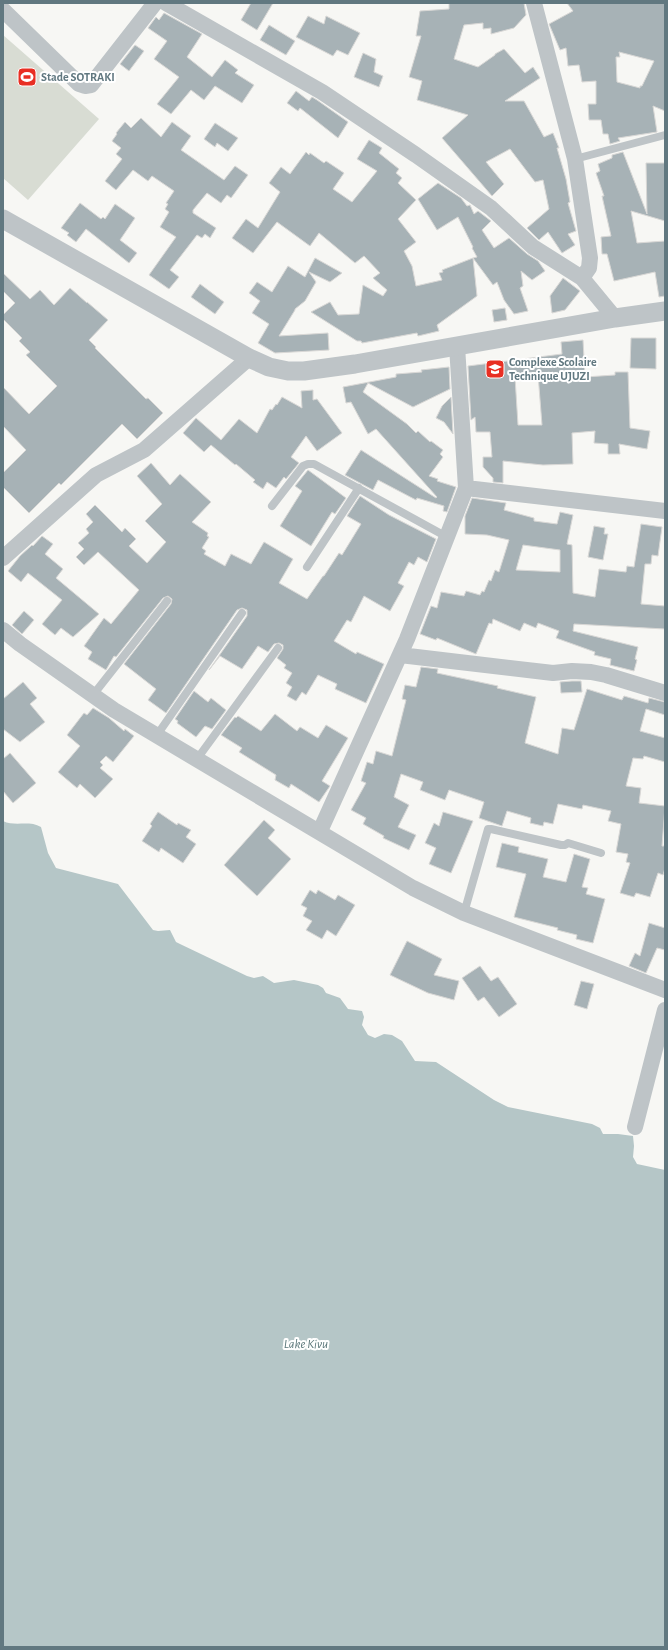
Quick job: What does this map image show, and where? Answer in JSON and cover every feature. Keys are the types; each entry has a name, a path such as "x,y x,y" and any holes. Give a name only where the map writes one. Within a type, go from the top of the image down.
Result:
{"street":[{"path":"3,10 78,84 85,86 90,85 155,3"},
{"path":"166,3 322,92 410,150 491,208 533,247 582,278 614,318"},
{"path":"534,3 575,159 590,258 588,268 582,278"},
{"path":"3,219 249,358 269,367 288,371 304,371 355,364 614,318 665,311"},
{"path":"320,831 400,655 466,488 457,346"},
{"path":"3,558 96,475 144,450 249,358"},
{"path":"466,488 665,511"},
{"path":"3,630 20,644 114,710 268,802 320,831 413,888 464,913 665,990"},
{"path":"400,655 553,673 572,671 591,672 606,675 665,693"},
{"path":"635,1127 665,1010"}],"lane":[{"path":"575,159 665,135"},
{"path":"272,506 303,466 314,464 447,537"},
{"path":"307,567 359,488"},
{"path":"93,695 167,601"},
{"path":"157,735 242,613"},
{"path":"197,759 278,648"},
{"path":"464,913 488,830 491,828 561,845 568,843 601,853"}],"shaded area":[{"name":"Stade SOTRAKI","path":"3,35 99,119 28,200 3,178"}],"water":[{"name":"Lake Kivu","path":"3,821 8,823 32,824 41,827 48,853 56,868 118,884 153,930 170,930 176,942 247,976 254,978 263,976 274,983 294,980 318,985 323,988 326,993 340,998 348,1009 362,1011 364,1017 362,1025 368,1035 375,1038 384,1034 392,1035 402,1041 415,1061 436,1062 494,1100 508,1107 592,1124 600,1128 603,1134 633,1136 633,1157 637,1164 665,1170 665,1647 3,1647"}],"building":[{"path":"251,3 273,3 257,30 241,20"},
{"path":"449,3 524,3 526,15 514,28 491,34 491,28 483,29 483,23 464,25 454,59 478,67 504,49 525,73 533,67 540,78 505,101 524,101 544,137 553,133 559,148 557,148 566,179 570,202 568,203 576,231 568,234 575,245 562,253 548,232 539,240 527,228 549,209 543,180 535,182 510,149 486,162 504,184 492,196 442,138 468,115 417,100 422,81 409,77 421,36 416,36 420,11 449,9"},
{"path":"567,3 665,3 665,111 653,106 657,132 618,138 620,141 610,144 608,134 603,134 601,120 589,120 588,104 596,104 596,81 582,82 579,65 568,66 566,48 560,50 549,24 573,11","holes":["619,52 654,61 640,88 617,82 616,57 620,57"]},
{"path":"164,13 202,34 187,57 212,77 225,60 238,70 235,73 254,85 242,103 215,86 204,100 191,90 171,114 157,104 179,77 154,59 167,41 148,28 156,17 159,20"},
{"path":"308,16 324,24 326,16 360,33 348,55 337,50 333,56 296,37"},
{"path":"269,25 295,41 286,55 260,40"},
{"path":"135,45 144,51 129,71 120,64"},
{"path":"363,53 376,59 374,72 383,76 379,87 354,77"},
{"path":"296,91 309,101 312,97 348,122 338,138 300,108 298,111 287,103"},
{"path":"141,118 161,137 172,122 191,136 181,150 224,180 235,166 248,175 231,198 227,195 221,203 207,193 193,210 193,213 216,228 210,238 205,234 202,238 197,235 170,270 179,277 169,289 149,275 176,237 160,227 169,212 165,209 168,204 166,203 174,191 152,176 148,181 133,170 116,190 105,181 122,159 116,154 121,148 112,141 117,134 116,133 125,122 131,128"},
{"path":"215,123 238,138 228,151 217,143 215,147 204,139"},
{"path":"369,140 382,148 379,153 399,169 396,173 402,178 398,183 416,200 398,219 416,242 404,251 412,266 416,286 442,280 439,273 443,272 442,270 473,258 477,296 437,325 439,331 418,336 417,333 362,343 361,341 357,341 311,312 330,302 338,315 359,314 363,285 383,296 387,290 373,278 380,273 364,256 355,263 319,233 310,246 277,222 253,253 232,238 246,219 258,228 280,192 269,183 281,167 290,174 306,152 309,155 310,153 324,163 326,161 344,173 333,189 352,202 377,171 357,159"},
{"path":"623,152 647,214 646,163 665,163 665,221 631,211 637,243 665,241 665,296 659,297 655,272 614,281 607,254 602,254 601,237 611,236 602,196 604,196 596,173 600,171 598,164 612,158 612,155"},
{"path":"438,183 461,198 467,206 470,205 474,214 478,211 491,221 482,230 494,248 509,238 527,254 538,261 545,271 532,280 521,271 523,286 520,288 528,311 514,314 504,300 497,282 493,285 473,258 477,257 458,217 437,230 418,199"},
{"path":"80,203 101,219 103,217 105,219 115,204 135,218 120,240 137,253 129,263 86,229 76,242 67,235 69,233 61,228"},
{"path":"315,258 342,273 330,282 309,272 316,282 305,301 295,309 279,336 328,333 329,350 275,353 258,343 269,324 252,313 260,301 249,293 257,282 272,292 288,266 305,277"},
{"path":"3,273 30,299 40,290 54,305 70,288 108,320 89,340 96,347 95,348 146,399 148,398 163,413 137,439 122,424 61,485 59,483 29,513 3,487 3,473 26,450 3,426 3,387 29,414 57,386 26,355 30,352 19,341 22,338 3,319 3,315 15,303 3,291"},
{"path":"563,278 580,291 565,310 552,313 550,296"},
{"path":"200,284 224,302 215,314 191,297"},
{"path":"505,308 507,320 494,322 492,310"},
{"path":"631,338 656,338 656,369 630,368"},
{"path":"583,340 585,377 615,375 615,372 628,372 630,428 650,431 647,449 619,444 620,454 608,454 608,444 594,443 595,431 572,433 573,464 543,465 503,461 503,483 493,482 493,478 483,467 483,457 492,457 490,432 476,432 475,417 471,420 468,366 562,354 561,342","holes":["538,374 542,425 518,425 515,377"]},
{"path":"449,367 450,389 413,407 368,383 363,392 407,424 416,433 418,431 430,442 431,441 443,450 440,454 443,457 429,476 438,479 437,481 456,487 447,512 443,511 444,506 417,498 416,500 378,480 373,490 345,475 361,450 436,498 437,497 376,429 368,434 351,402 346,403 343,387 396,377 396,374 422,372 421,370"},
{"path":"313,390 313,400 317,399 342,433 317,451 306,436 291,457 299,463 286,479 284,477 276,488 267,482 263,489 253,482 255,480 211,445 204,452 183,433 196,418 221,440 239,419 257,433 270,409 272,410 276,404 277,405 282,397 302,408 301,391"},
{"path":"451,397 453,434 444,422 436,418 442,406"},
{"path":"151,463 170,485 180,474 211,502 192,522 208,533 207,536 209,537 202,548 206,551 204,554 225,566 231,554 251,564 264,542 293,559 279,583 307,599 339,553 342,555 361,524 347,516 360,496 389,515 436,539 427,562 418,557 414,565 409,562 398,583 404,586 390,611 364,596 351,622 347,620 334,641 356,654 357,652 384,664 366,703 335,689 337,684 318,675 306,695 302,692 296,701 287,696 292,687 286,683 292,673 284,668 286,665 277,658 283,649 283,645 279,643 274,644 268,652 258,646 242,669 220,656 209,670 247,616 247,610 242,608 237,610 166,713 148,700 156,689 124,664 171,604 172,599 168,596 163,598 116,657 114,656 106,670 88,659 92,652 84,646 104,618 111,624 139,590 98,552 84,565 76,557 84,549 78,543 89,533 86,529 93,522 86,514 95,505 122,532 125,528 136,539 129,546 147,563 166,542 145,521 162,504 137,476"},
{"path":"308,470 346,498 335,514 332,512 311,546 280,526 302,491 295,486"},
{"path":"472,498 506,503 504,510 534,518 534,521 557,524 560,512 573,515 567,544 572,545 573,593 595,597 599,569 626,572 627,566 634,567 641,524 662,527 658,556 652,555 651,564 645,564 641,604 665,606 665,629 574,624 573,631 638,647 634,671 610,665 611,659 594,655 595,652 556,638 559,631 538,623 536,628 524,623 520,631 493,619 492,624 489,623 476,654 437,638 436,640 420,634 431,606 437,608 441,592 464,596 466,591 480,595 482,591 484,592 489,580 491,581 495,570 499,572 509,540 487,535 465,534 465,516","holes":["523,545 560,550 560,572 516,570"]},
{"path":"594,526 605,528 604,534 608,534 603,560 588,557"},
{"path":"42,536 53,544 45,554 63,569 56,578 99,614 73,637 61,628 55,635 42,624 62,600 28,573 21,582 8,571 20,556 32,545 33,546"},
{"path":"24,611 34,620 22,634 12,625"},
{"path":"421,667 438,669 437,673 498,686 497,688 536,697 525,743 558,754 562,728 574,730 587,689 622,700 624,696 648,703 649,698 665,702 665,715 646,709 640,731 665,738 665,762 644,756 643,759 633,758 626,786 641,788 639,803 665,806 662,846 665,846 665,868 663,875 658,873 650,897 636,893 634,897 620,893 630,863 626,862 628,854 616,852 621,824 608,821 611,811 583,805 582,809 558,804 553,824 544,822 543,826 530,823 531,818 507,811 502,826 479,818 484,802 449,790 445,800 420,790 423,782 401,774 394,797 409,805 398,827 416,835 409,850 383,838 384,836 363,824 366,818 351,810 366,783 361,781 367,762 373,764 376,751 392,756 406,700 402,699 405,685 416,687"},
{"path":"581,681 582,692 561,693 560,682"},
{"path":"23,682 37,698 30,704 45,722 20,742 3,729 3,699"},
{"path":"194,691 208,702 211,698 226,710 212,729 205,726 196,737 177,723 178,721 175,719"},
{"path":"93,708 109,718 124,731 125,729 134,736 113,762 106,756 100,762 103,765 100,768 113,779 95,798 80,784 77,788 58,772 80,746 67,735 84,713 87,715"},
{"path":"275,714 297,731 300,727 318,738 326,725 348,738 322,781 330,786 319,802 291,784 289,788 275,780 276,775 239,752 242,748 221,735 235,717 236,718 238,716 261,731"},
{"path":"10,753 36,783 13,803 3,791 3,759"},
{"path":"158,812 177,825 178,823 191,830 186,837 196,844 183,863 161,848 159,852 142,841 152,826 150,824"},
{"path":"443,812 473,821 451,873 429,864 436,848 425,843 434,823 439,826"},
{"path":"264,820 275,830 268,838 291,859 257,896 224,865"},
{"path":"502,843 519,847 518,852 548,859 543,877 566,882 574,854 590,859 582,887 588,888 586,894 605,899 593,943 576,939 577,935 557,930 558,928 514,917 526,874 496,867"},
{"path":"310,890 316,894 318,890 335,900 338,895 355,905 336,936 327,930 322,939 306,930 312,921 303,916 307,908 301,905"},
{"path":"649,923 665,928 665,950 657,948 646,973 629,966 635,953 640,956"},
{"path":"407,941 442,959 434,975 459,981 454,1000 428,993 390,975"},
{"path":"480,966 491,981 498,977 517,1004 499,1017 484,997 478,1001 462,978"},
{"path":"581,981 594,984 587,1009 574,1005"}],"place":[{"name":"Stade SOTRAKI","path":"27,77"},
{"name":"Complexe Scolaire Technique UJUZI","path":"495,369"}]}
